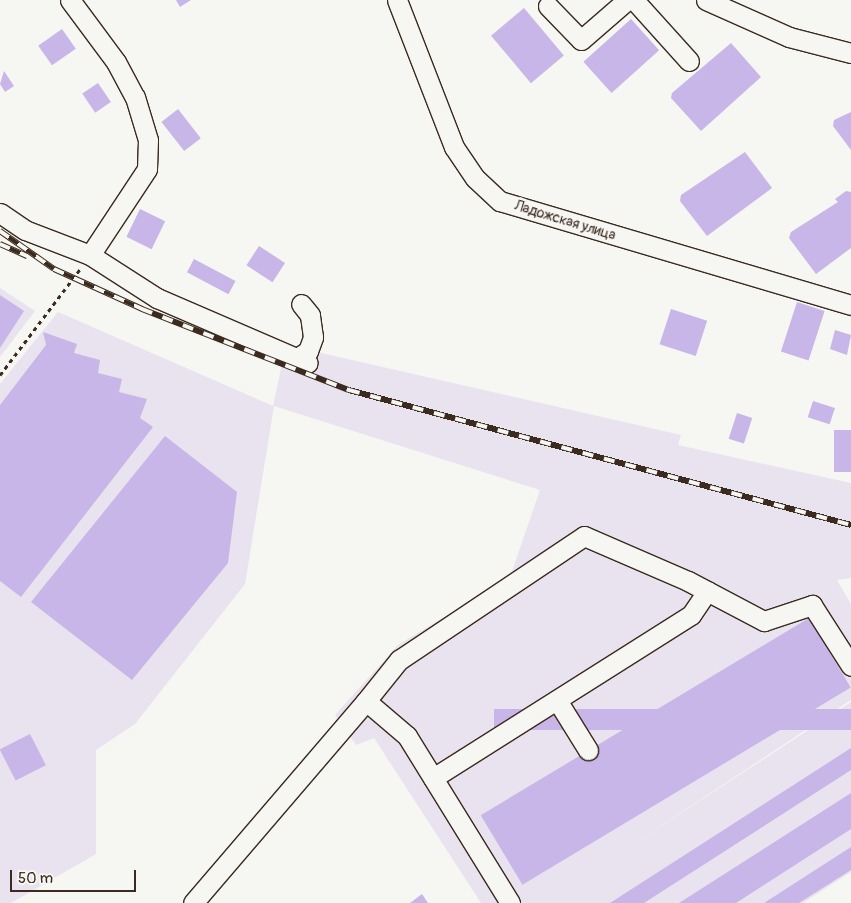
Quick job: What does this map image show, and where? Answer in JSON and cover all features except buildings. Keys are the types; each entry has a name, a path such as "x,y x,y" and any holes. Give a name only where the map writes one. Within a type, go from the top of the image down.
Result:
{"street":[{"path":"70,0 116,62 135,97 148,140 147,169 90,255"},
{"name":"Ладожская улица","path":"397,0 454,147 475,178 500,201 851,305"},
{"path":"548,6 580,40 627,0"},
{"path":"634,0 689,61"},
{"path":"706,0 789,37 851,53"},
{"path":"0,213 25,230 90,255 157,298 281,354 304,360 313,337 310,315 301,304"},
{"path":"193,903 399,660 584,536 707,591 764,621 812,605 851,666"},
{"path":"433,778 691,615 707,591"},
{"path":"557,700 588,750"},
{"path":"366,701 407,736 510,903"}],"path":[{"path":"0,375 90,255"}],"shaded area":[{"path":"0,288 35,311 0,357"},
{"path":"58,312 273,406 286,345 681,435 678,445 851,483 851,578 837,580 851,604 851,700 620,853 851,702 851,872 803,903 481,903 374,738 356,745 335,715 398,645 510,577 540,490 274,406 245,584 135,724 96,750 96,854 11,903 0,903 0,384"}],"railway":[{"path":"0,231 54,269 142,309 349,390 851,525"},
{"path":"0,244 27,256"}]}
